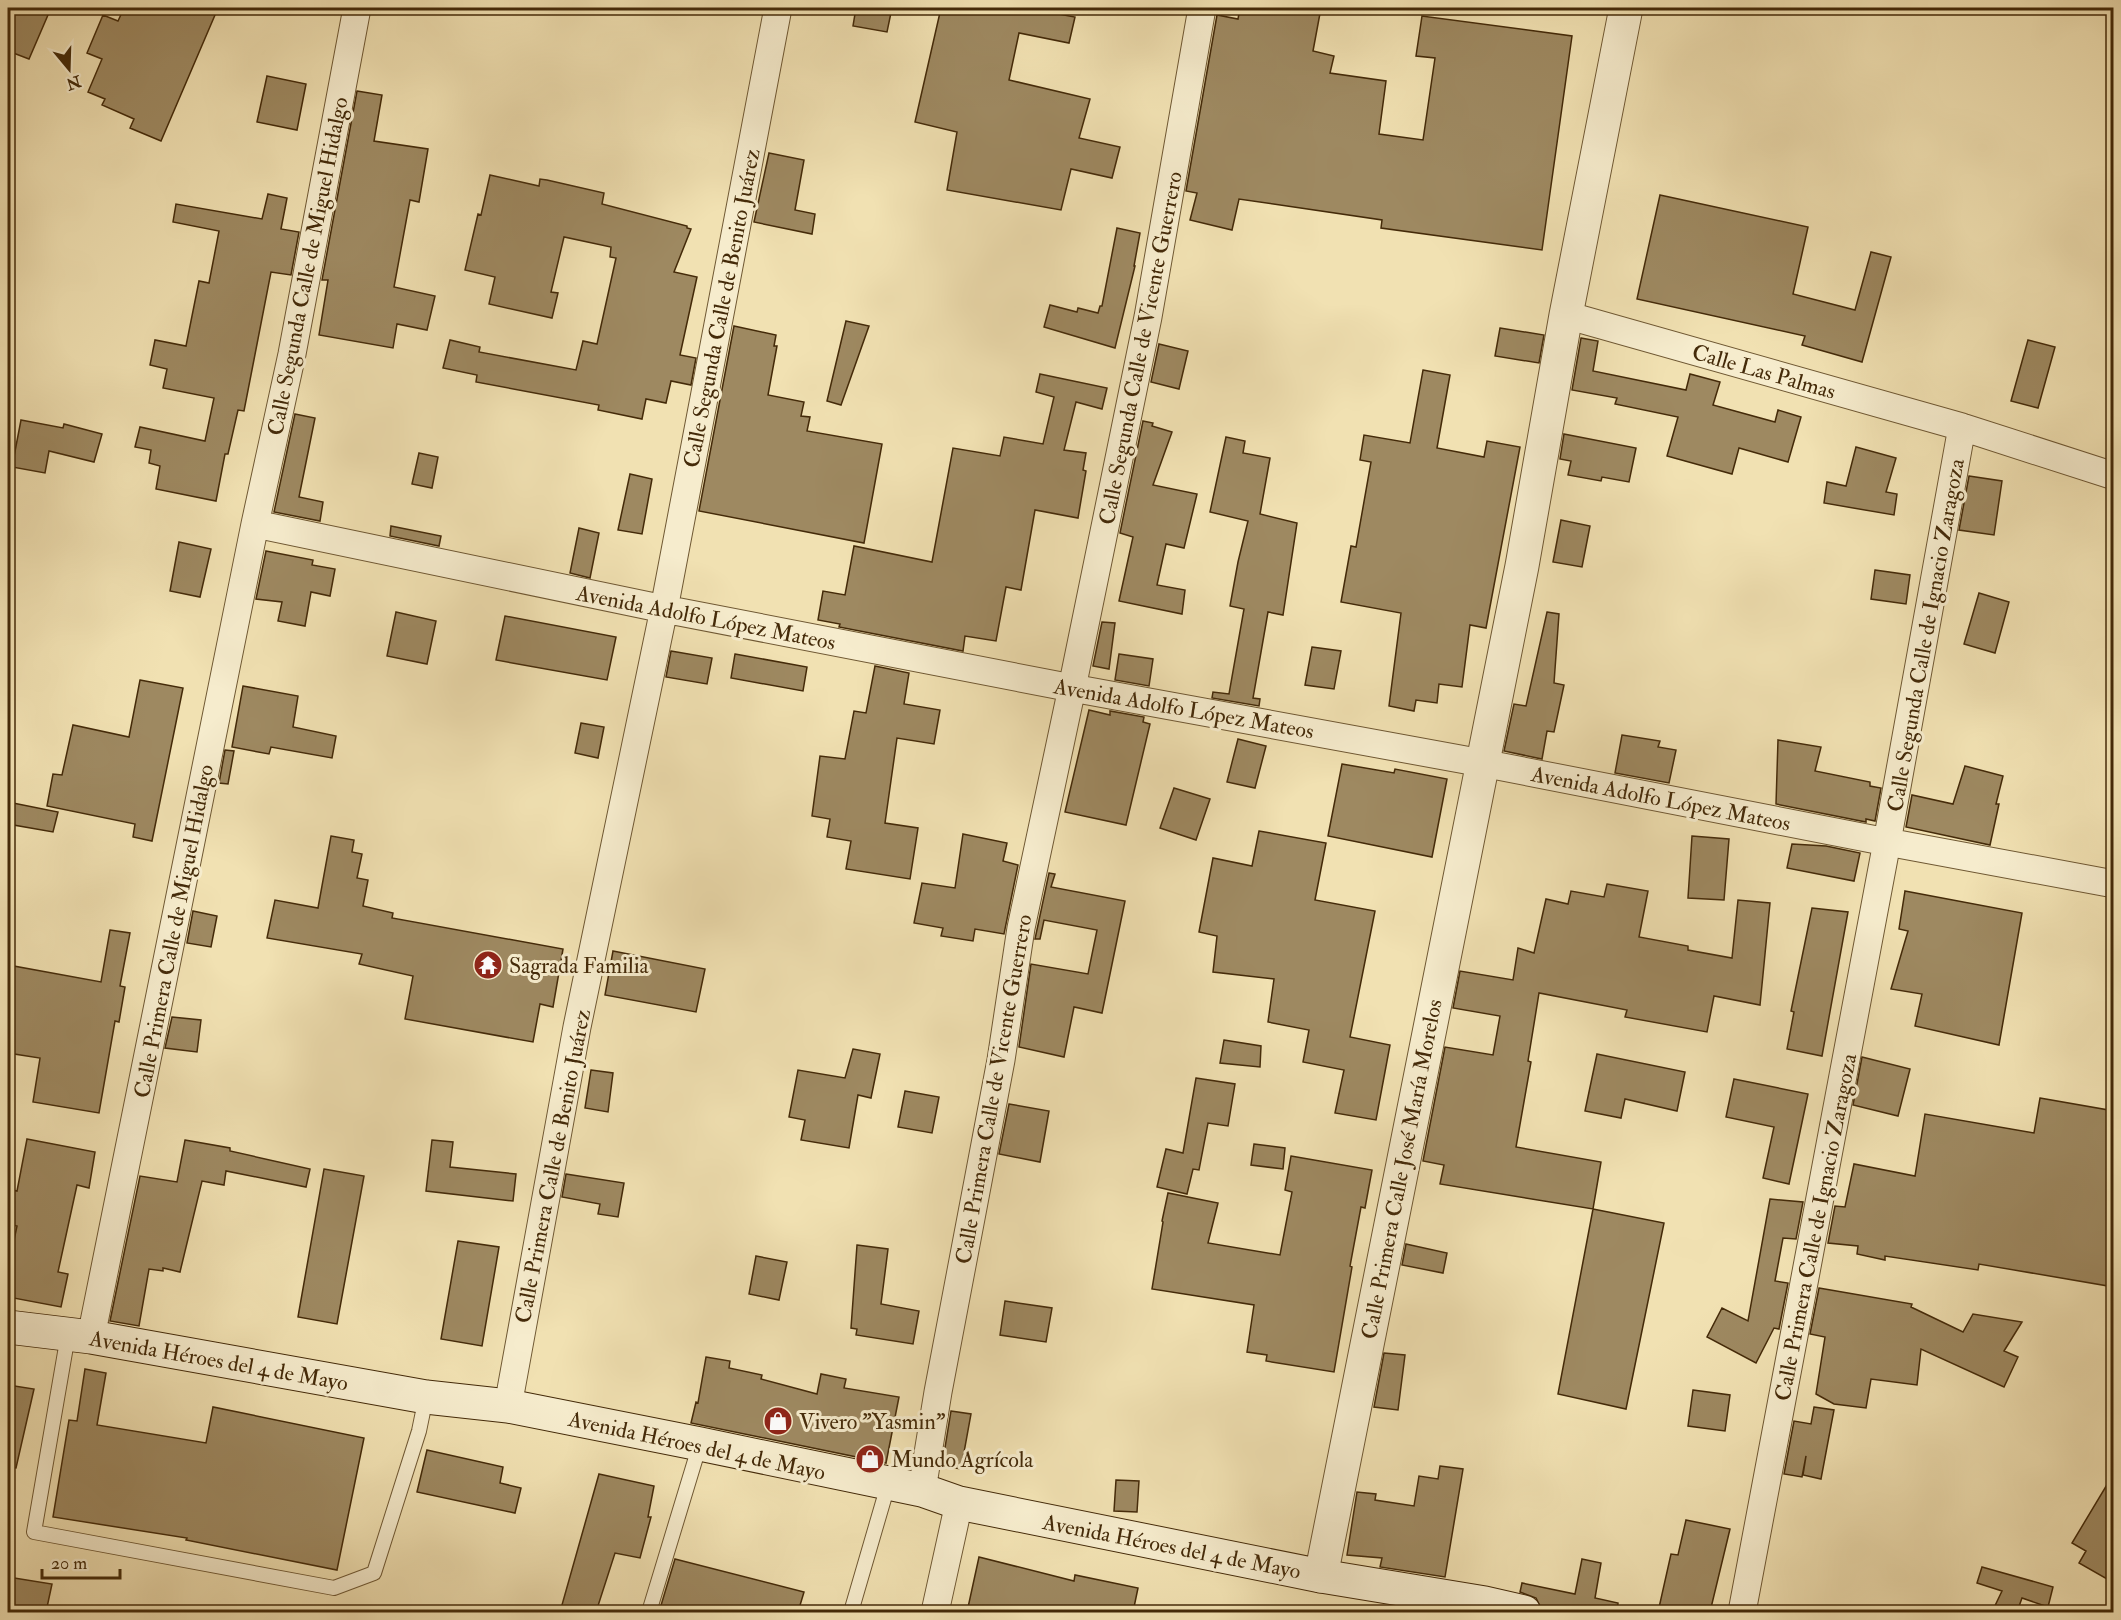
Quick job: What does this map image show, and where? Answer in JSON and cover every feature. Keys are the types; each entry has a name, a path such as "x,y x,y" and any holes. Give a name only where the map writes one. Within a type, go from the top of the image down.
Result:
{"street":[{"name":"Calle Segunda Calle de Miguel Hidalgo","path":"255,524 292,354 357,8"},
{"name":"Calle Segunda Calle de Benito Juárez","path":"664,609 778,8"},
{"name":"Calle Segunda Calle de Vicente Guerrero","path":"1072,688 1148,317 1202,8"},
{"name":"Calle Primera Calle José María Morelos","path":"1321,1576 1522,566 1566,315 1626,8"},
{"name":"Calle Las Palmas","path":"1566,315 1962,427 2114,476"},
{"name":"Calle Segunda Calle de Ignacio Zaragoza","path":"1887,842 1962,427"},
{"name":"Avenida Adolfo López Mateos","path":"255,524 664,609 2114,884"},
{"name":"Calle Primera Calle de Miguel Hidalgo","path":"79,1336 255,524"},
{"name":"Calle Primera Calle de Benito Juárez","path":"508,1406 577,1027 664,609"},
{"name":"Calle Primera Calle de Vicente Guerrero","path":"922,1490 938,1392 1001,1059 1021,928 1072,688"},
{"name":"Calle Primera Calle de Ignacio Zaragoza","path":"1742,1612 1887,842"},
{"name":"Avenida Héroes del 4 de Mayo","path":"8,1327 79,1336 426,1397 508,1406 700,1443 888,1485 922,1490 959,1503 1321,1576 1485,1603 1524,1612"},
{"path":"935,1612 959,1503"}],"lane":[{"path":"79,1336 34,1532 333,1588 374,1573 419,1431 426,1397"},
{"path":"649,1612 700,1443"},
{"path":"851,1612 888,1485"}],"building":[{"path":"8,8 51,8 29,59 8,51"},
{"path":"124,8 218,8 161,141 130,128 134,119 102,105 105,99 88,92 102,59 87,53 103,15 118,21"},
{"path":"856,8 892,8 887,32 853,26"},
{"path":"941,8 1026,8 1075,17 1069,43 1019,33 1009,80 1090,99 1079,138 1120,147 1112,178 1071,169 1061,210 947,190 957,132 915,122"},
{"path":"1240,8 1321,8 1313,51 1334,56 1330,73 1386,81 1379,134 1423,140 1435,58 1416,56 1422,16 1572,36 1542,250 1381,228 1382,220 1239,199 1232,230 1190,220 1197,193 1186,191 1217,15 1238,19"},
{"path":"267,76 306,84 297,130 257,122"},
{"path":"357,91 382,95 374,141 428,149 419,202 410,200 394,287 435,296 427,330 397,324 393,348 319,335 328,280 322,280"},
{"path":"769,153 804,160 795,210 815,214 812,234 754,222"},
{"path":"490,175 539,186 540,179 547,180 604,193 602,204 687,226 691,229 674,272 697,277 680,355 696,358 691,385 671,381 666,403 646,399 642,419 598,410 599,405 476,382 477,375 443,368 450,340 480,347 479,352 576,370 583,341 597,344 616,258 610,257 611,247 564,237 551,292 558,293 552,318 489,304 495,277 465,270"},
{"path":"268,194 287,198 281,229 299,232 291,275 271,272 244,411 238,410 228,454 225,454 216,501 156,489 160,466 149,463 151,450 135,447 140,427 205,441 214,398 163,388 167,369 150,365 155,340 186,346 199,281 209,283 219,231 173,222 176,204 262,219"},
{"path":"1660,195 1808,227 1793,294 1855,310 1871,252 1891,257 1862,362 1802,345 1805,336 1637,299"},
{"path":"1117,228 1140,233 1135,266 1115,348 1044,327 1050,305 1077,312 1078,308 1098,313 1102,306"},
{"path":"846,321 869,326 841,405 827,401"},
{"path":"734,326 776,335 774,346 777,346 768,395 804,402 801,416 810,417 807,431 882,444 864,543 699,511"},
{"path":"1500,328 1544,335 1539,363 1495,356"},
{"path":"1581,338 1598,341 1593,371 1686,390 1690,374 1720,382 1713,405 1775,422 1778,410 1801,417 1788,462 1739,448 1732,474 1667,456 1678,417 1615,404 1617,398 1572,390"},
{"path":"2028,340 2055,347 2038,408 2011,401"},
{"path":"1159,344 1188,351 1179,389 1151,382"},
{"path":"1423,370 1450,375 1437,448 1484,457 1487,441 1520,447 1486,628 1470,625 1462,687 1439,684 1437,703 1416,700 1414,711 1389,706 1401,613 1341,602 1351,546 1356,547 1371,462 1360,460 1364,435 1410,443"},
{"path":"1040,374 1107,388 1102,409 1076,402 1064,450 1086,453 1083,470 1086,471 1078,518 1035,510 1021,590 1006,587 996,641 965,636 963,651 839,627 840,624 818,620 823,591 845,595 854,546 932,562 953,448 1000,456 1004,437 1043,444 1054,397 1036,392"},
{"path":"295,414 315,418 299,497 323,502 320,521 274,512"},
{"path":"21,420 63,428 64,424 102,434 94,462 49,451 45,473 12,467"},
{"path":"1143,421 1172,432 1153,485 1197,494 1184,548 1166,544 1157,585 1185,590 1182,614 1119,601 1133,537 1120,533"},
{"path":"1564,434 1636,448 1629,482 1602,477 1601,481 1568,475 1571,461 1560,459"},
{"path":"1226,437 1245,441 1243,453 1270,458 1260,514 1297,523 1283,615 1268,612 1253,698 1260,699 1259,706 1212,698 1213,692 1229,694 1244,609 1230,606 1248,521 1210,512"},
{"path":"1856,447 1896,458 1886,492 1897,494 1894,515 1824,503 1827,482 1846,486"},
{"path":"419,453 438,457 432,488 412,484"},
{"path":"630,474 652,479 642,534 618,530"},
{"path":"1969,476 2002,481 1994,535 1959,530"},
{"path":"1561,520 1590,526 1582,567 1553,562"},
{"path":"391,526 441,536 439,546 390,536"},
{"path":"579,528 599,533 590,578 570,573"},
{"path":"179,542 211,549 200,597 170,591"},
{"path":"266,551 313,560 312,565 335,569 330,596 311,592 305,626 278,621 282,602 256,599"},
{"path":"1875,570 1910,575 1906,604 1871,599"},
{"path":"1979,593 2009,602 1995,653 1964,644"},
{"path":"396,612 436,621 427,664 387,656"},
{"path":"1547,612 1559,614 1554,683 1564,685 1554,732 1547,731 1542,759 1504,751 1514,704 1526,706"},
{"path":"505,616 616,637 607,680 496,660"},
{"path":"1102,622 1115,623 1109,669 1093,666"},
{"path":"1312,647 1341,651 1334,689 1305,685"},
{"path":"671,651 712,658 707,684 666,677"},
{"path":"735,654 807,667 803,691 731,678"},
{"path":"1119,654 1153,659 1149,686 1115,680"},
{"path":"875,666 909,673 904,704 940,710 934,744 897,738 885,823 918,828 910,879 846,869 851,841 827,837 830,819 812,816 820,756 845,759 854,711 866,713"},
{"path":"140,680 183,688 152,841 133,837 135,824 47,806 53,774 62,775 73,725 129,737"},
{"path":"243,686 298,696 293,727 336,736 332,758 271,747 269,754 232,747"},
{"path":"1089,710 1110,715 1110,711 1144,717 1143,722 1150,724 1126,825 1065,812"},
{"path":"581,723 604,727 598,758 575,753"},
{"path":"1622,735 1660,741 1658,747 1676,750 1669,783 1615,773"},
{"path":"1238,739 1266,746 1255,788 1227,782"},
{"path":"1778,740 1821,747 1815,771 1870,782 1870,786 1881,788 1875,821 1866,819 1866,822 1776,804"},
{"path":"225,750 234,751 228,784 219,783"},
{"path":"1342,764 1394,773 1395,769 1447,779 1432,857 1328,836"},
{"path":"1965,766 2003,776 1990,845 1906,827 1912,795 1953,804"},
{"path":"1174,788 1210,799 1196,840 1160,828"},
{"path":"8,802 58,812 53,832 8,824"},
{"path":"1259,831 1326,843 1315,900 1375,911 1350,1037 1390,1045 1376,1120 1335,1113 1344,1070 1303,1062 1309,1030 1268,1022 1274,979 1213,972 1217,936 1199,932 1213,858 1252,866"},
{"path":"963,834 1007,843 1003,861 1018,865 1004,934 975,929 973,941 941,936 943,928 914,923 922,883 955,888"},
{"path":"331,836 354,840 352,852 362,854 357,878 368,880 363,906 393,913 392,918 563,949 553,1007 540,1004 533,1042 405,1019 413,976 359,964 362,954 267,938 275,900 318,908"},
{"path":"1692,836 1729,839 1724,900 1688,898"},
{"path":"1792,844 1826,846 1860,853 1854,881 1787,868"},
{"path":"1049,873 1055,874 1051,887 1125,901 1102,1013 1074,1007 1064,1057 1019,1047 1031,964 1088,974 1097,930 1044,920 1040,939 1035,939"},
{"path":"1607,884 1648,891 1639,937 1688,946 1688,950 1732,958 1738,900 1770,903 1760,1005 1714,996 1707,1032 1625,1017 1627,1010 1539,993 1528,1061 1531,1062 1516,1147 1601,1162 1593,1209 1440,1184 1444,1165 1423,1161 1445,1047 1493,1055 1500,1016 1453,1008 1460,971 1513,980 1518,948 1534,953 1546,899 1568,904 1571,891 1604,897"},
{"path":"1905,891 2022,913 1999,1045 1915,1026 1922,994 1891,989 1908,931 1899,929"},
{"path":"1812,908 1848,912 1822,1056 1787,1049 1794,1012 1791,1011"},
{"path":"193,911 217,916 211,947 187,943"},
{"path":"110,930 130,933 120,986 125,987 119,1022 115,1021 99,1113 33,1102 40,1058 8,1053 8,965 101,982"},
{"path":"613,951 705,969 696,1012 605,995"},
{"path":"172,1017 201,1020 197,1052 165,1048"},
{"path":"1224,1040 1261,1046 1260,1067 1220,1063"},
{"path":"853,1049 880,1054 871,1098 858,1095 849,1148 801,1140 805,1120 789,1117 798,1070 845,1078"},
{"path":"1597,1054 1685,1072 1677,1111 1625,1099 1621,1118 1585,1111"},
{"path":"1862,1057 1910,1069 1898,1116 1853,1105"},
{"path":"591,1070 613,1073 608,1112 585,1108"},
{"path":"1196,1078 1235,1084 1228,1126 1208,1123 1199,1170 1193,1169 1187,1194 1157,1187 1166,1149 1183,1153"},
{"path":"1734,1079 1808,1094 1789,1184 1763,1178 1774,1127 1726,1117"},
{"path":"905,1091 939,1097 932,1133 898,1127"},
{"path":"2040,1098 2114,1111 2114,1287 1979,1264 1978,1270 1885,1256 1885,1260 1857,1254 1858,1246 1828,1243 1835,1206 1845,1207 1854,1164 1915,1176 1925,1114 2034,1133"},
{"path":"1009,1104 1049,1111 1040,1162 999,1154"},
{"path":"27,1139 95,1152 89,1188 77,1185 58,1272 68,1274 61,1307 8,1297 8,1268 17,1226 8,1224 8,1189 17,1191"},
{"path":"185,1140 230,1148 230,1151 310,1169 306,1187 226,1171 224,1185 202,1181 180,1272 163,1268 163,1271 149,1269 139,1326 110,1321 140,1176 177,1182"},
{"path":"432,1140 453,1142 450,1167 516,1174 513,1201 426,1191"},
{"path":"1254,1144 1285,1148 1283,1169 1251,1165"},
{"path":"1291,1156 1372,1170 1365,1208 1361,1207 1334,1372 1266,1361 1267,1355 1247,1352 1254,1305 1152,1289 1168,1193 1218,1203 1208,1243 1280,1255 1292,1192 1285,1190"},
{"path":"324,1169 364,1176 337,1324 298,1317"},
{"path":"566,1174 624,1183 618,1217 598,1214 600,1204 562,1197"},
{"path":"1770,1199 1803,1202 1796,1239 1783,1238 1775,1281 1788,1283 1779,1329 1774,1328 1756,1363 1707,1337 1722,1308 1748,1321"},
{"path":"1593,1209 1664,1223 1626,1409 1558,1394"},
{"path":"458,1241 499,1247 482,1346 441,1339"},
{"path":"1406,1244 1447,1253 1443,1273 1402,1265"},
{"path":"857,1245 888,1249 881,1304 919,1311 913,1344 856,1335 857,1329 851,1328"},
{"path":"756,1256 787,1262 779,1300 749,1294"},
{"path":"1819,1288 1912,1304 1911,1307 1963,1332 1973,1314 2022,1322 2004,1351 2018,1357 2004,1387 1921,1349 1917,1385 1871,1379 1866,1408 1834,1404 1816,1394 1825,1337 1810,1334"},
{"path":"1005,1301 1052,1308 1046,1342 1000,1335"},
{"path":"1384,1353 1405,1355 1398,1410 1374,1407"},
{"path":"706,1357 730,1361 729,1368 762,1375 761,1379 817,1394 821,1374 846,1379 844,1388 899,1397 886,1463 691,1423 696,1402 698,1403"},
{"path":"85,1369 106,1373 97,1425 206,1443 213,1407 364,1438 337,1570 186,1540 187,1538 53,1517 69,1420 77,1421"},
{"path":"8,1385 34,1389 16,1468 8,1467"},
{"path":"1693,1390 1730,1395 1725,1431 1688,1426"},
{"path":"1814,1407 1834,1410 1821,1479 1803,1475 1806,1456 1802,1477 1784,1474 1794,1421 1811,1424"},
{"path":"951,1411 971,1414 961,1469 942,1466"},
{"path":"427,1450 503,1467 500,1483 521,1488 515,1513 417,1492"},
{"path":"1440,1466 1463,1469 1445,1577 1380,1567 1382,1558 1347,1555 1357,1492 1376,1494 1375,1500 1414,1506 1419,1476 1438,1479"},
{"path":"2114,1473 2114,1583 2079,1563 2086,1551 2072,1543"},
{"path":"599,1474 654,1486 648,1517 651,1517 640,1558 615,1553 596,1612 560,1612"},
{"path":"1116,1480 1139,1481 1137,1512 1114,1511"},
{"path":"1686,1520 1730,1529 1710,1612 1658,1612 1671,1554 1678,1555"},
{"path":"979,1557 1074,1581 1075,1575 1138,1588 1133,1612 967,1612"},
{"path":"675,1559 804,1592 798,1612 659,1612"},
{"path":"1582,1559 1601,1563 1595,1598 1618,1603 1617,1612 1542,1610 1536,1598 1520,1592 1522,1583 1575,1594"},
{"path":"1982,1567 2053,1587 2048,1607 2022,1598 2017,1612 1992,1612 2002,1591 1977,1583"},
{"path":"8,1577 52,1584 46,1612 8,1612"}],"place":[{"name":"Sagrada Familia","path":"488,965"},
{"name":"Vivero \"Yasmin\"","path":"778,1421"},
{"name":"Mundo Agrícola","path":"870,1459"}]}
